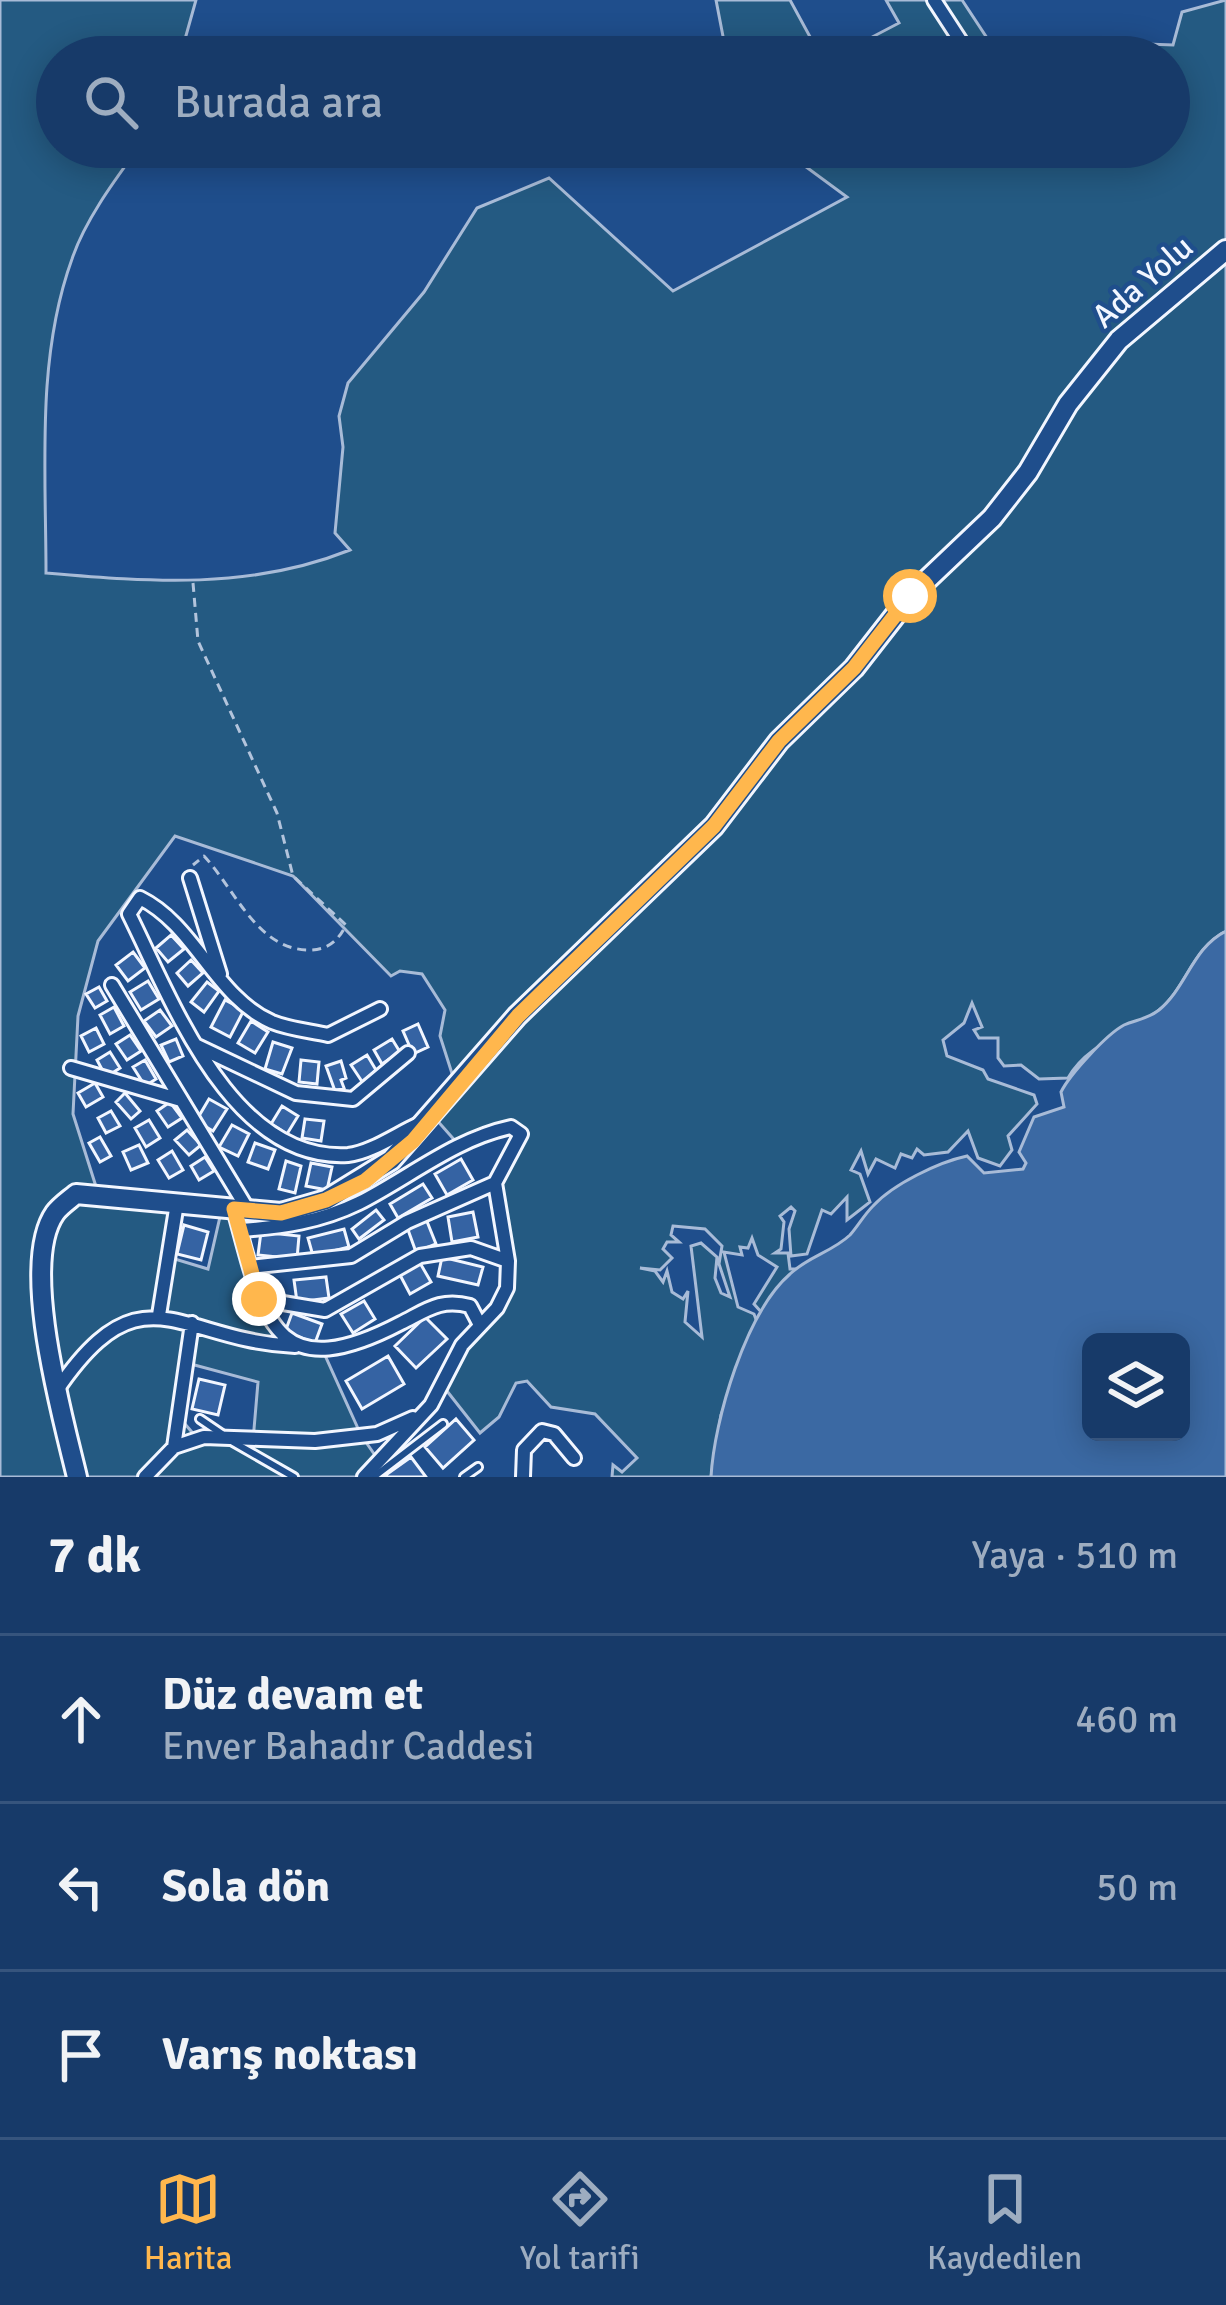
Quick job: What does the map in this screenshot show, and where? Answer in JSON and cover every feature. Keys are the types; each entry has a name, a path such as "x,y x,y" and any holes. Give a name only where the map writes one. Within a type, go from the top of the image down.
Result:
{"main road":[{"name":"Ada Yolu","path":"77,1477 57,1390 40,1276 53,1215 76,1194 281,1213 326,1200 365,1181 434,1117 507,1026 714,826 779,741 854,668 910,596 1001,506 1100,361 1140,320 1226,250"}],"street":[{"path":"934,0 957,36"},
{"path":"190,878 221,980"},
{"path":"380,1009 328,1035 269,1021 221,980 166,911 140,898 129,914 196,1046 247,1112 294,1150 352,1155 434,1117"},
{"path":"112,985 241,1209 240,1230 259,1299 275,1329 296,1346"},
{"path":"196,1046 296,1093 353,1099 408,1053"},
{"path":"71,1068 182,1100"},
{"path":"240,1230 300,1226 332,1214 458,1144 517,1127 521,1142 509,1153 495,1183 508,1261 507,1288 497,1308 479,1323 427,1409 371,1475"},
{"path":"250,1268 351,1256 406,1222 495,1183"},
{"path":"159,1315 177,1204"},
{"path":"259,1299 325,1310 420,1256 471,1248 508,1261"},
{"path":"57,1390 85,1349 107,1329 159,1315 262,1345 330,1351 446,1300 470,1306 479,1323"},
{"path":"175,1447 192,1323"},
{"path":"145,1477 175,1447 204,1437 294,1442 377,1433 427,1409"},
{"path":"523,1477 524,1450 542,1431 554,1434 574,1458"}],"lane":[{"path":"200,1419 294,1477"},
{"path":"371,1475 443,1424"},
{"path":"464,1477 478,1467"}],"path":[{"path":"190,878 190,869 204,856 245,911 287,948 319,950 339,940 346,925 293,876 277,813 198,641 193,583"}],"shaded area":[{"path":"0,0 196,0 186,36 36,36 36,168 124,168 101,201 72,259 53,335 46,414 46,573 200,580 275,572 350,550 335,533 343,447 339,416 348,383 424,292 477,208 549,178 673,291 847,197 808,168 1190,168 1190,36 1175,36 1182,12 1226,0 1226,931 1205,948 1168,1002 1086,1056 1068,1078 1039,1079 1021,1065 1004,1066 998,1058 998,1038 979,1038 974,1030 982,1027 972,1003 964,1023 943,1040 947,1056 983,1070 988,1079 1034,1095 1037,1104 1008,1136 1012,1150 1000,1166 978,1158 968,1131 948,1152 924,1155 917,1149 912,1158 901,1154 895,1168 876,1159 868,1174 861,1151 851,1170 860,1174 870,1202 847,1220 847,1197 831,1214 822,1210 807,1254 791,1256 789,1229 795,1211 791,1207 780,1216 784,1222 781,1249 775,1253 788,1253 790,1269 796,1269 762,1313 754,1304 777,1267 758,1255 752,1238 748,1248 740,1247 742,1255 724,1252 738,1307 754,1314 757,1322 721,1415 711,1477 612,1477 613,1465 622,1472 637,1458 595,1414 551,1407 527,1381 516,1383 499,1417 480,1433 443,1386 462,1345 507,1288 495,1183 517,1127 458,1144 434,1117 456,1086 440,1036 445,1010 422,974 400,971 391,976 293,876 175,836 98,941 78,1016 73,1114 99,1196 177,1203 168,1257 208,1269 222,1208 234,1209 275,1329 323,1351 361,1435 379,1461 364,1477 0,1477","holes":["673,1226 705,1229 722,1246 719,1264 730,1297 721,1293 715,1278 717,1257 701,1243 691,1246 702,1337 685,1322 688,1291 683,1299 672,1292 667,1271 663,1282 655,1271 640,1268 660,1270 672,1258 663,1249 667,1242 679,1242 671,1235","187,1363 258,1382 253,1441 197,1438 179,1417"]},
{"path":"716,0 790,0 810,36 723,36"},
{"path":"886,0 962,0 986,36 874,36 899,23"},
{"path":"1226,931 1226,1477 711,1477 718,1427 735,1368 774,1291 805,1263 843,1241 892,1190 930,1169 967,1156 984,1173 1023,1169 1026,1163 1019,1152 1034,1117 1064,1107 1061,1092 1080,1065 1117,1030 1169,1001 1205,947"}],"building":[{"path":"171,935 184,949 168,962 156,948"},
{"path":"133,952 145,968 128,981 116,965"},
{"path":"191,960 203,973 188,986 177,973"},
{"path":"148,981 159,999 141,1010 130,992"},
{"path":"207,982 219,991 204,1012 191,1002"},
{"path":"99,987 107,1001 95,1008 86,994"},
{"path":"225,1000 244,1010 230,1037 211,1027"},
{"path":"114,1007 124,1026 110,1034 100,1015"},
{"path":"160,1010 172,1026 156,1037 144,1021"},
{"path":"251,1021 268,1032 255,1053 238,1043"},
{"path":"418,1024 428,1047 413,1054 403,1031"},
{"path":"96,1028 104,1044 89,1052 81,1036"},
{"path":"130,1035 141,1051 127,1060 116,1044"},
{"path":"176,1039 183,1056 169,1062 161,1045"},
{"path":"392,1039 400,1052 382,1064 374,1050"},
{"path":"273,1042 292,1048 282,1074 265,1069"},
{"path":"110,1052 120,1068 106,1077 97,1060"},
{"path":"367,1055 376,1070 363,1083 351,1065"},
{"path":"145,1060 156,1079 145,1086 133,1067"},
{"path":"301,1060 319,1062 317,1084 299,1082"},
{"path":"341,1061 344,1088 335,1091 326,1066"},
{"path":"95,1083 103,1097 86,1107 78,1093"},
{"path":"125,1093 140,1111 131,1119 116,1102"},
{"path":"209,1099 227,1109 213,1131 196,1121"},
{"path":"170,1102 182,1118 168,1127 157,1111"},
{"path":"282,1106 298,1116 287,1134 271,1124"},
{"path":"111,1111 120,1126 106,1133 98,1118"},
{"path":"305,1119 324,1121 321,1141 302,1138"},
{"path":"149,1120 160,1138 146,1147 135,1128"},
{"path":"232,1125 249,1134 238,1156 219,1147"},
{"path":"187,1130 201,1145 189,1155 175,1140"},
{"path":"100,1137 111,1156 100,1162 89,1143"},
{"path":"255,1143 275,1150 268,1169 248,1162"},
{"path":"139,1145 148,1163 131,1170 123,1152"},
{"path":"172,1151 183,1170 169,1178 158,1160"},
{"path":"205,1157 214,1171 199,1180 191,1166"},
{"path":"461,1159 473,1180 447,1195 435,1174"},
{"path":"286,1161 301,1166 295,1193 279,1189"},
{"path":"311,1163 332,1167 327,1190 306,1186"},
{"path":"423,1184 432,1198 398,1218 390,1204"},
{"path":"376,1210 384,1220 359,1239 352,1229"},
{"path":"473,1212 478,1237 452,1242 448,1217"},
{"path":"426,1219 436,1244 416,1252 407,1227"},
{"path":"184,1225 208,1232 201,1260 177,1254"},
{"path":"344,1229 349,1247 313,1256 308,1238"},
{"path":"261,1232 299,1236 297,1259 258,1255"},
{"path":"442,1257 483,1267 478,1285 438,1276"},
{"path":"420,1263 431,1282 410,1294 400,1275"},
{"path":"326,1277 329,1298 297,1302 294,1280"},
{"path":"364,1301 375,1319 353,1333 341,1314"},
{"path":"292,1313 322,1324 315,1343 285,1332"},
{"path":"425,1317 447,1339 416,1368 395,1346"},
{"path":"388,1356 404,1384 362,1409 346,1381"},
{"path":"199,1379 225,1385 218,1415 192,1409"},
{"path":"456,1419 474,1440 443,1468 425,1447"},
{"path":"411,1457 426,1477 383,1477"}],"route":[{"path":"259,1299 234,1209 281,1213 326,1200 365,1181 413,1141 518,1016 622,921 714,826 779,741 837,687 910,596"}]}
